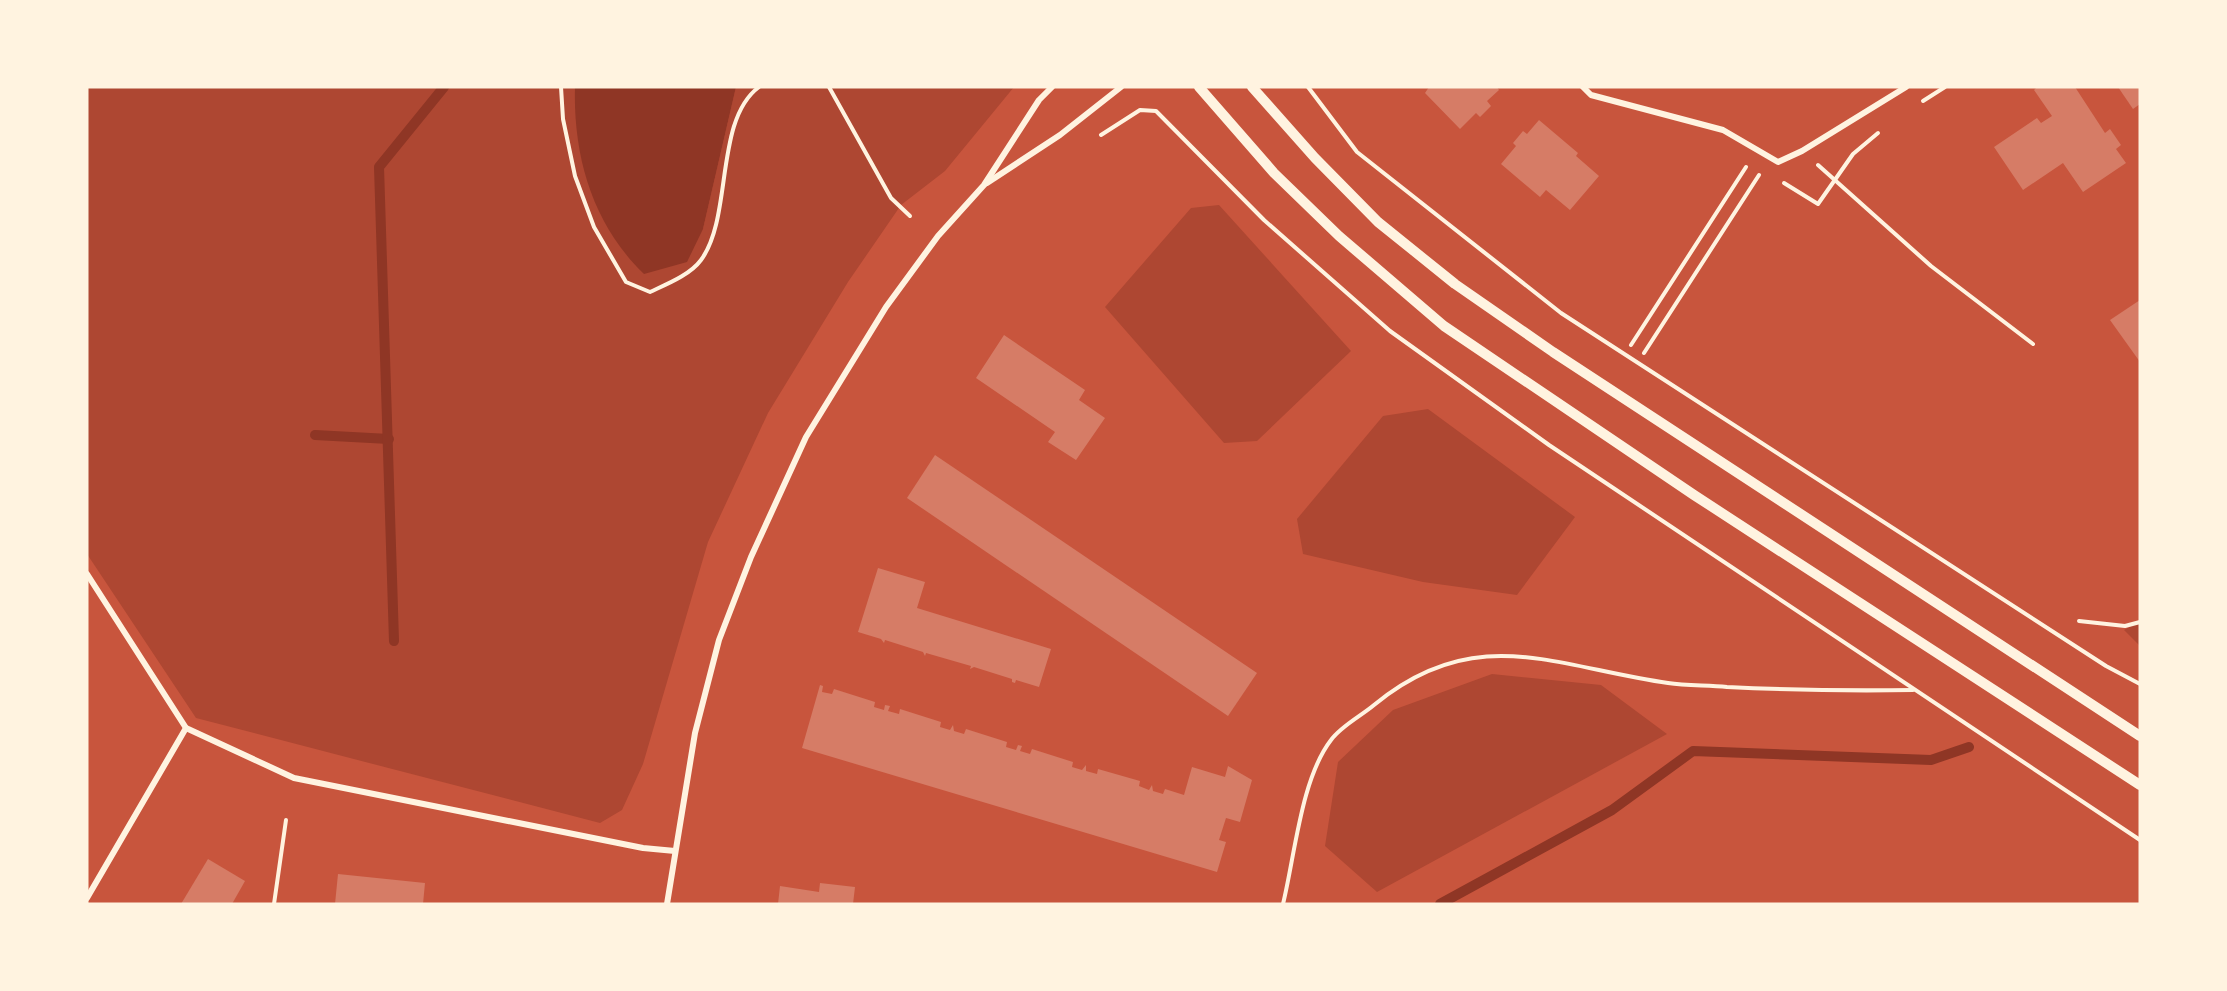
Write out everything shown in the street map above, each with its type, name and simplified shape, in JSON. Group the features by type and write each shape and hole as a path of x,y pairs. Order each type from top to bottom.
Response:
{"street":[{"path":"667,904 695,733 719,640 751,557 806,437 885,307 938,236 984,185 1039,100 1052,87"},
{"path":"984,185 1060,135 1121,87"},
{"path":"1199,87 1274,173 1340,237 1444,326 1694,495 2140,785"},
{"path":"1252,87 1315,158 1378,222 1455,284 1553,352 2140,736"},
{"path":"1583,87 1591,95 1723,129 1778,162 1802,151 1906,87"},
{"path":"87,574 186,728 294,778 643,848 675,851"},
{"path":"87,898 186,728"}],"path":[{"path":"561,87 563,119 575,176 594,227 626,282 650,292 681,276 700,261 715,233 726,158 746,97 759,87"},
{"path":"829,87 891,198 910,216"},
{"path":"1308,87 1357,152 1561,313 2106,666 2140,684"},
{"path":"1916,106 1945,87"},
{"path":"1101,135 1140,110 1156,111 1264,220 1389,331 1549,445 2140,840"},
{"path":"1781,181 1818,204 1853,154 1887,125"},
{"path":"1631,345 1757,149"},
{"path":"1802,151 1931,266 2033,344"},
{"path":"1644,353 1763,170"},
{"path":"2079,621 2125,626 2140,622"},
{"path":"1282,904 1313,773 1332,739 1391,691 1432,669 1488,656 1526,655 1668,683 1810,692 1915,690"},
{"path":"274,904 286,820"}],"shaded area":[{"path":"87,87 575,87 575,93 703,229 736,87 1014,87 945,171 901,205 848,282 768,413 708,542 643,764 622,810 600,823 196,718 87,554"},
{"path":"575,87 736,87 703,229 687,262 644,274 611,234 599,212 583,164 575,113"},
{"path":"1219,205 1351,351 1257,441 1224,443 1105,307 1191,208"},
{"path":"1428,409 1575,517 1517,595 1423,582 1303,554 1297,519 1383,416"},
{"path":"2140,621 2140,646 2124,630"},
{"path":"1492,674 1601,685 1667,734 1377,892 1325,846 1338,762 1393,710"}],"building":[{"path":"1429,87 1497,87 1499,90 1487,101 1491,106 1480,117 1476,113 1460,129 1425,93"},
{"path":"2037,87 2075,87 2105,133 2110,129 2121,145 2116,149 2126,163 2083,192 2063,163 2023,190 1994,147 2037,118 2041,123 2052,116 2034,90"},
{"path":"2118,87 2140,87 2140,104 2133,109"},
{"path":"1539,120 1578,153 1576,156 1599,176 1570,210 1546,190 1540,197 1501,164 1516,146 1513,143 1523,131 1527,134"},
{"path":"2140,300 2140,362 2110,320"},
{"path":"1004,335 1085,390 1079,400 1105,418 1076,460 1048,442 1055,432 976,378"},
{"path":"935,455 1257,673 1228,716 907,498"},
{"path":"878,568 925,582 917,608 1051,649 1039,687 1016,680 1015,683 1012,679 974,667 970,669 971,666 926,653 925,656 923,652 885,640 884,643 881,639 858,632"},
{"path":"820,685 823,686 822,692 832,694 834,689 875,702 874,707 884,710 885,705 890,706 888,711 899,714 900,709 941,722 940,727 950,730 953,725 954,731 964,734 966,729 1007,742 1006,747 1016,750 1018,745 1022,746 1020,751 1030,754 1032,749 1073,762 1072,767 1082,770 1086,765 1086,771 1097,774 1098,769 1140,781 1139,786 1149,790 1152,785 1153,791 1163,794 1165,789 1184,795 1192,767 1225,777 1228,766 1252,780 1240,822 1226,818 1219,840 1226,842 1217,872 802,748"},
{"path":"208,859 245,881 232,904 181,904"},
{"path":"338,874 425,883 423,904 335,904"},
{"path":"820,883 855,887 853,904 778,904 780,886 819,892"}],"waterway":[{"path":"394,641 379,167 444,87"},
{"path":"315,435 389,439"},
{"path":"1440,904 1612,810 1693,751 1931,760 1969,747"}]}
